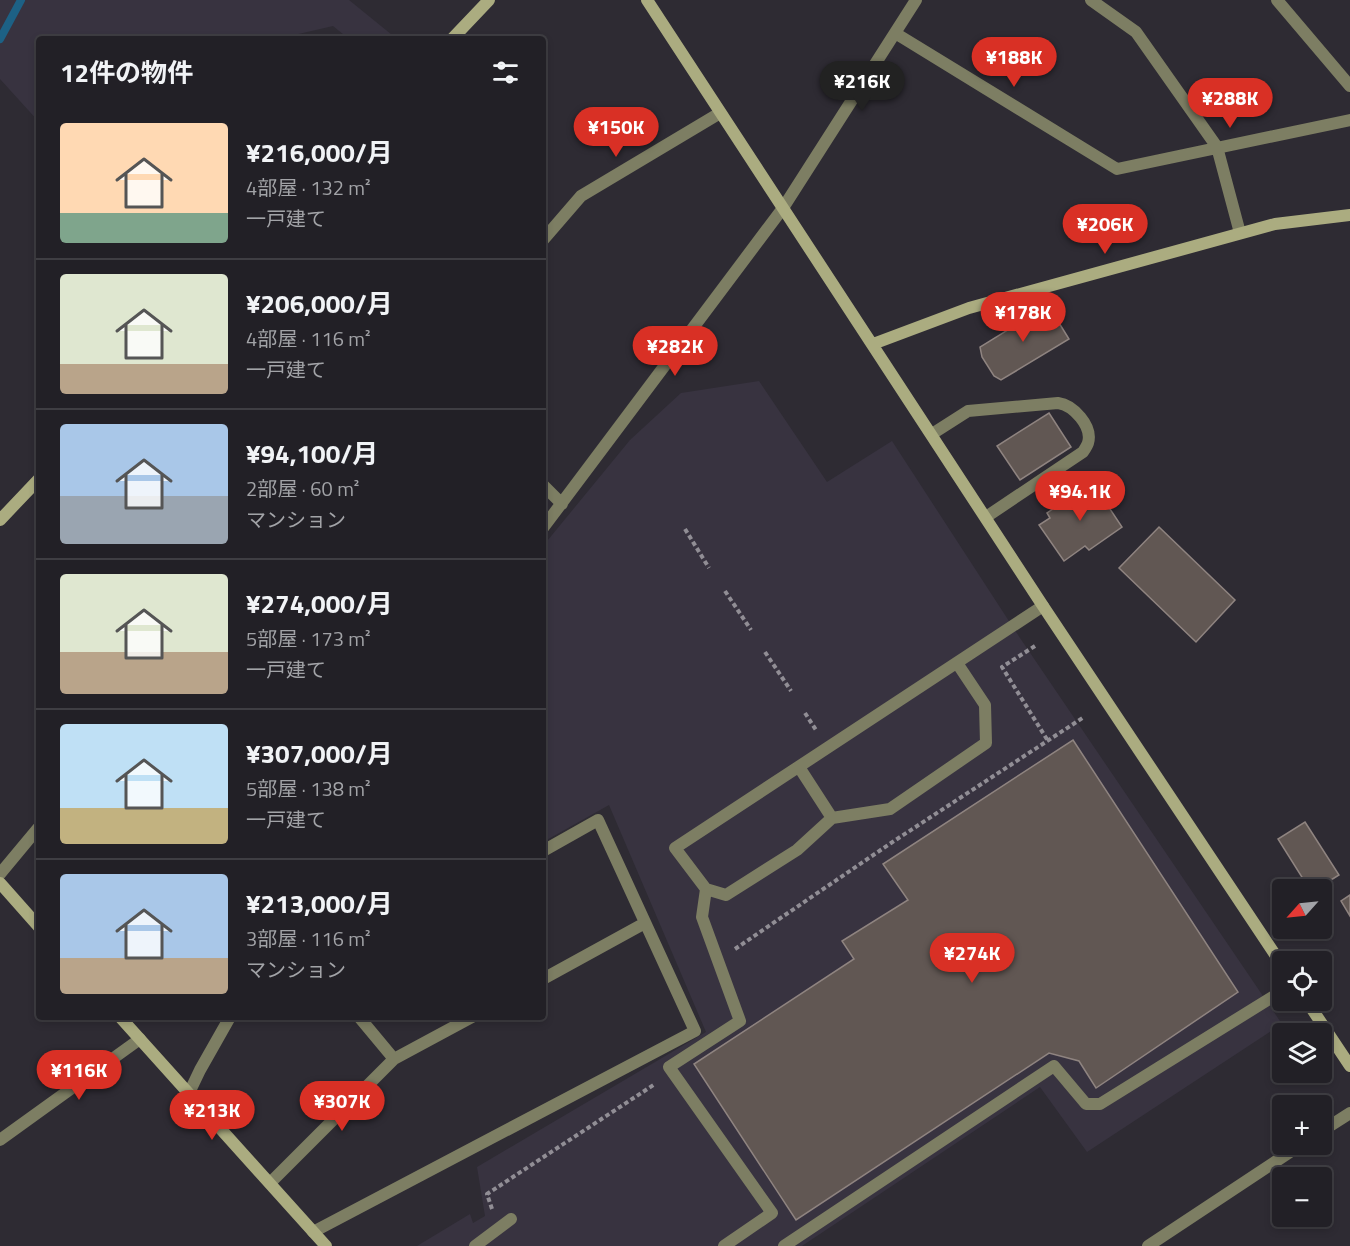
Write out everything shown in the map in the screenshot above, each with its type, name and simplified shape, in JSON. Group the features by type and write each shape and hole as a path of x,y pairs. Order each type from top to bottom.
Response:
{"street":[{"path":"455,36 489,0"},
{"path":"647,0 1043,606 1273,951"},
{"path":"546,524 783,208 916,0"},
{"path":"1091,0 1136,33 1218,147 1240,233"},
{"path":"1277,0 1350,86"},
{"path":"895,33 1117,169 1350,120"},
{"path":"546,237 581,196 720,113"},
{"path":"873,344 969,308 1240,233 1275,224 1350,215"},
{"path":"932,434 968,411 1058,403 1067,404 1083,422 1088,432 1089,442 1083,452 986,517"},
{"path":"0,520 36,482"},
{"path":"546,488 562,504"},
{"path":"957,663 985,705 986,743 890,809 832,818 796,850 726,895 706,890 675,848 1043,606"},
{"path":"799,767 832,818"},
{"path":"313,1232 696,1031 598,820 546,849"},
{"path":"0,874 36,831"},
{"path":"0,884 36,924"},
{"path":"706,890 702,917 740,1021 669,1066 772,1213 724,1246"},
{"path":"546,976 645,923"},
{"path":"784,1246 1054,1066 1086,1104 1100,1104 1272,997"},
{"path":"1313,1011 1350,1066"},
{"path":"123,1020 326,1246"},
{"path":"189,1094 228,1020"},
{"path":"362,1020 394,1059"},
{"path":"270,1183 394,1059 466,1020"},
{"path":"0,1140 140,1039"},
{"path":"1332,1125 1350,1113"},
{"path":"1148,1246 1285,1155"},
{"path":"475,1246 511,1219"}],"path":[{"path":"685,529 709,568"},
{"path":"725,591 752,630"},
{"path":"1035,646 1002,667 1048,741"},
{"path":"765,652 791,691"},
{"path":"805,713 820,736"},
{"path":"732,951 891,843 1084,717"},
{"path":"492,1211 487,1194 663,1079"}],"shaded area":[{"path":"0,0 349,0 393,36 345,36 333,26 290,36 36,36 36,119 0,79"},
{"path":"759,381 827,482 892,441 1020,638 1281,1023 1272,1023 1272,1031 1087,1152 1040,1087 802,1246 417,1246 470,1214 473,1223 485,1216 477,1167 706,1032 609,805 546,840 546,542 630,440 681,393"}],"building":[{"path":"1048,305 1069,339 1001,380 994,376 982,357 980,347"},
{"path":"1049,413 1071,447 1020,480 997,446"},
{"path":"1092,482 1122,527 1089,550 1085,546 1064,561 1039,525 1050,518 1047,513"},
{"path":"1159,527 1235,600 1196,642 1119,568"},
{"path":"1073,740 1238,992 1096,1088 1079,1061 1049,1053 796,1220 694,1064 854,959 842,941 908,900 883,864"},
{"path":"1305,822 1339,875 1332,879 1303,879 1278,839"},
{"path":"1350,895 1350,916 1341,901"}],"waterway":[{"path":"0,39 21,0"}]}
